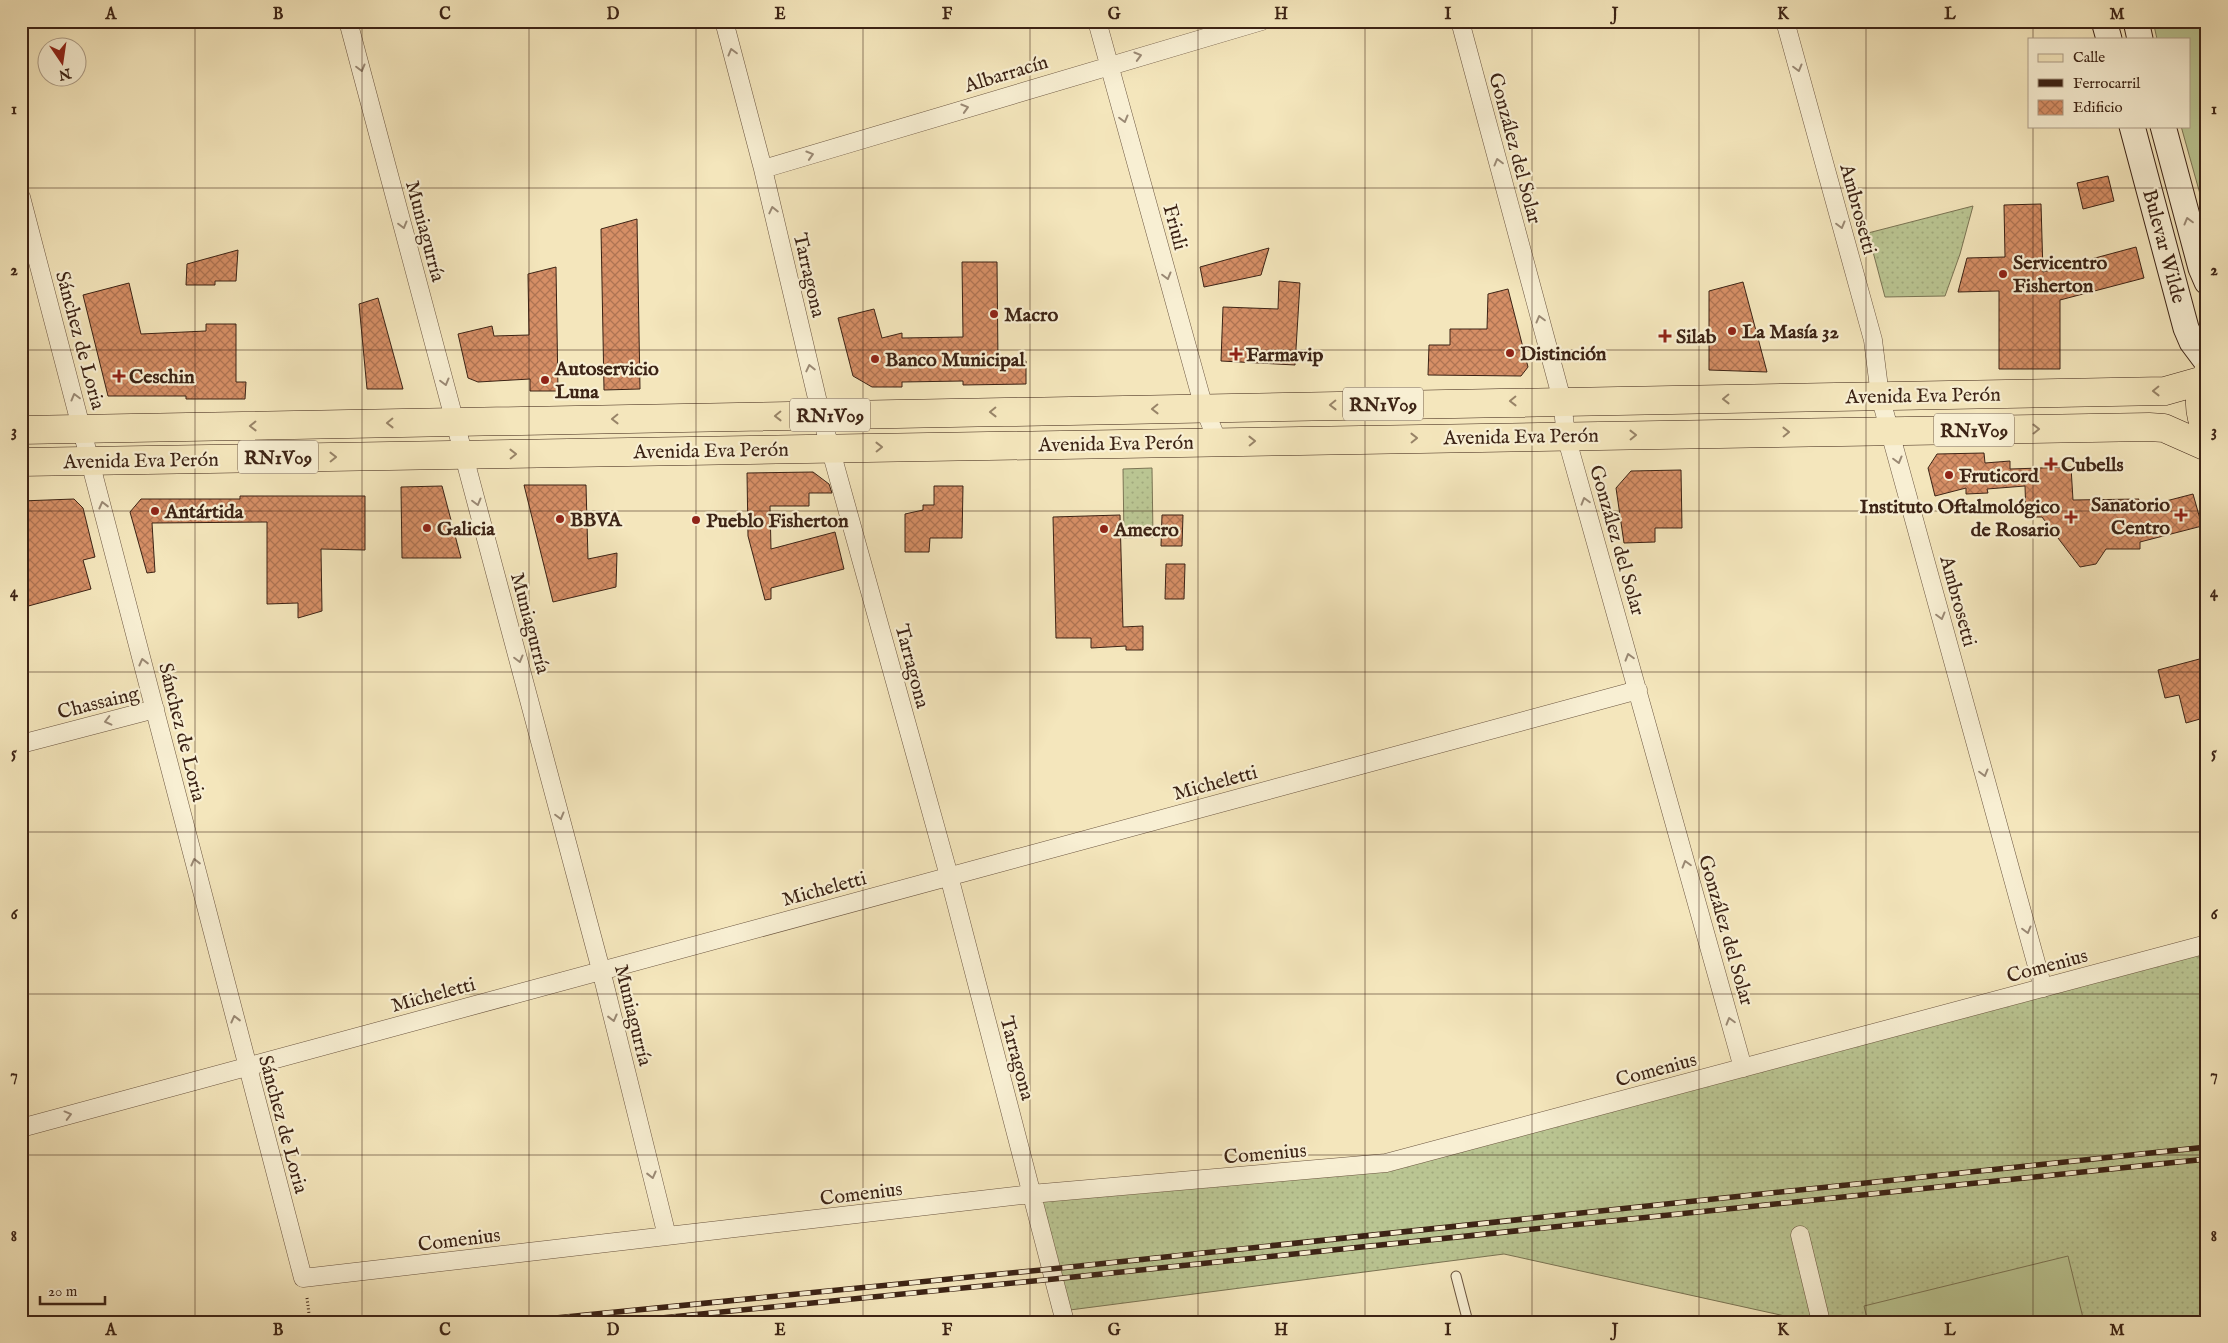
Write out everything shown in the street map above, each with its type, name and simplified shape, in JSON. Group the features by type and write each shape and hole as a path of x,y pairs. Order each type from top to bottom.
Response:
{"main road":[{"path":"2104,21 2109,38"},
{"path":"2136,21 2140,38"},
{"name":"Bulevar Wilde","path":"2133,128 2186,328 2206,372"},
{"name":"Bulevar Wilde","path":"2164,128 2201,268 2207,282"},
{"name":"Avenida Eva Perón","path":"21,430 1562,400 2165,391 2206,372"},
{"path":"2206,372 2199,401 2202,422 2207,431"},
{"name":"Avenida Eva Perón","path":"21,462 2149,427 2164,428 2207,447"}],"street":[{"name":"Muniagurría","path":"348,21 601,970 667,1236"},
{"name":"Tarragona","path":"724,21 763,169 821,415 949,876 1065,1322"},
{"name":"Friuli","path":"1097,21 1204,408 1218,442"},
{"name":"Albarracín","path":"763,169 1109,64 1262,21"},
{"name":"González del Solar","path":"1460,21 1562,400 1566,436 1743,1068"},
{"name":"Ambrosetti","path":"1785,21 1873,340 1880,396 2043,988"},
{"name":"Sánchez de Loria","path":"21,196 92,461 303,1278"},
{"name":"Micheletti","path":"21,1128 1638,690"},
{"name":"Chassaing","path":"21,744 155,709"},
{"name":"Comenius","path":"303,1278 1031,1194 1386,1164 2207,944"},
{"path":"1800,1235 1822,1322"}],"lane":[{"path":"1456,1276 1468,1322"}],"path":[{"path":"303,1278 310,1322"}],"green space":[{"path":"2153,21 2207,21 2207,219 2182,128 2190,128 2190,38 2157,38"},
{"path":"1973,206 1960,254 1945,296 1885,297 1868,233"},
{"path":"1152,468 1153,537 1124,538 1123,469"},
{"path":"2207,944 2207,1322 1812,1322 1504,1254 1062,1311 1031,1194 1386,1163"},
{"path":"2207,952 2207,1038 2199,954"},
{"path":"2068,1256 2084,1322 1868,1322 1864,1306"}],"building":[{"path":"2108,176 2114,201 2083,209 2077,183"},
{"path":"2041,204 2043,272 2136,247 2144,278 2060,300 2060,369 1999,369 1999,291 1958,292 1967,258 2005,257 2004,205"},
{"path":"637,219 640,389 604,390 601,229"},
{"path":"1269,248 1261,275 1204,287 1200,267"},
{"path":"238,250 236,281 215,281 215,285 186,285 187,264"},
{"path":"962,262 997,262 998,362 1026,361 1026,384 963,385 963,381 902,382 902,387 872,387 853,376 838,318 874,309 882,338 902,333 902,338 963,337"},
{"path":"556,267 558,391 530,391 530,379 478,382 468,378 458,334 492,326 494,336 529,335 528,274"},
{"path":"1279,281 1300,283 1295,365 1221,361 1223,307 1278,309"},
{"name":"La Masía 32","path":"1743,282 1767,372 1709,370 1709,291"},
{"path":"129,283 141,334 206,331 206,324 236,324 236,382 246,382 245,399 186,399 186,396 108,396 83,295"},
{"path":"1508,289 1528,367 1521,376 1428,375 1429,345 1450,345 1450,329 1487,329 1488,294"},
{"path":"378,298 403,389 367,389 359,304"},
{"path":"1984,453 1985,463 2010,461 2010,469 2071,467 2073,500 2139,499 2139,508 2193,494 2202,526 2140,542 2140,549 2106,549 2096,564 2080,567 2042,517 2026,517 2025,486 1987,489 1988,493 1966,494 1966,488 1935,496 1928,468 1937,454"},
{"path":"1681,470 1682,528 1655,528 1655,542 1624,543 1616,488 1631,471"},
{"path":"813,472 829,484 832,493 809,493 809,506 770,506 771,549 835,532 844,569 771,588 771,599 765,600 748,536 747,473"},
{"name":"BBVA","path":"524,485 586,485 588,559 617,553 616,587 553,602"},
{"name":"Galicia","path":"442,486 461,558 402,558 401,487"},
{"path":"934,486 963,486 962,538 930,538 929,552 905,552 905,514 923,510 923,505 934,505"},
{"path":"240,496 365,496 365,550 321,549 322,611 298,618 298,603 267,604 267,522 152,523 155,572 147,573 130,512 141,499 240,499"},
{"path":"74,499 83,508 95,557 83,560 91,589 21,608 21,501"},
{"path":"1120,515 1123,627 1143,626 1143,650 1126,650 1126,646 1091,648 1091,638 1056,638 1053,517"},
{"path":"1162,515 1183,515 1182,546 1161,546"},
{"path":"1166,564 1185,564 1184,599 1165,599"},
{"path":"2207,657 2207,717 2186,723 2179,695 2165,698 2158,670"}],"railway":[{"path":"515,1322 1051,1269 2207,1147"},
{"path":"621,1322 2207,1159"}],"place":[{"name":"Servicentro Fisherton","path":"2003,274"},
{"name":"Macro","path":"994,314"},
{"name":"La Masía 32","path":"1732,331"},
{"name":"Silab","path":"1665,336"},
{"name":"Distinción","path":"1510,353"},
{"name":"Farmavip","path":"1236,354"},
{"name":"Banco Municipal","path":"875,359"},
{"name":"Ceschin","path":"119,376"},
{"name":"Autoservicio Luna","path":"545,380"},
{"name":"Cubells","path":"2051,464"},
{"name":"Fruticord","path":"1949,475"},
{"name":"Antártida","path":"155,511"},
{"name":"Sanatorio Centro","path":"2181,515"},
{"name":"Instituto Oftalmológico de Rosario","path":"2071,517"},
{"name":"BBVA","path":"560,519"},
{"name":"Pueblo Fisherton","path":"696,520"},
{"name":"Galicia","path":"427,528"},
{"name":"Amecro","path":"1104,529"}]}
